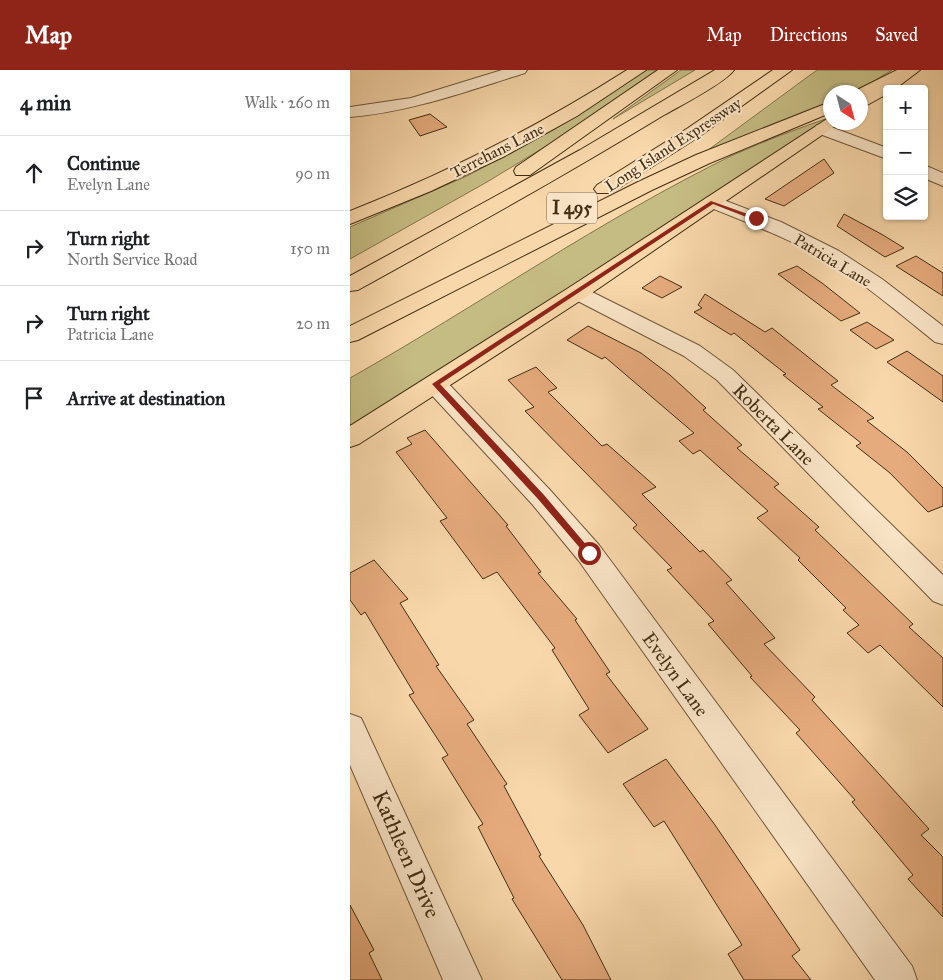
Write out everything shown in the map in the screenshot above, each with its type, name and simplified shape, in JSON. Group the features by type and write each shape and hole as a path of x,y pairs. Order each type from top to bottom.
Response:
{"main road":[{"name":"Terrehans Lane","path":"350,218 434,182 530,134 608,90 638,70"},
{"path":"350,278 502,185 566,143 669,70"},
{"name":"Long Island Expressway","path":"350,285 550,176 726,70"},
{"name":"Long Island Expressway","path":"350,331 585,201 694,132 784,70"},
{"path":"868,90 911,70"},
{"path":"868,99 911,70"},
{"path":"350,335 654,182 704,159 823,110"},
{"path":"350,438 578,292 823,129"}],"street":[{"path":"350,112 368,111 408,103 518,70"},
{"path":"836,130 883,152"},
{"path":"928,173 943,180"},
{"name":"Patricia Lane","path":"713,202 791,234 833,256 870,281 943,337"},
{"name":"Roberta Lane","path":"578,292 692,351 725,376 943,593"},
{"name":"Evelyn Lane","path":"435,384 541,497 589,553 898,980"},
{"name":"Kathleen Drive","path":"350,728 463,980"}],"shaded area":[{"path":"646,70 657,70 566,134 487,182 350,259 350,227 469,175 555,129"},
{"path":"681,70 695,70 613,119"},
{"path":"817,70 892,70 867,85 823,85 823,107 704,153"},
{"path":"823,120 460,361 350,430 350,378 635,207 733,155"}],"building":[{"path":"430,114 447,127 420,136 409,120"},
{"path":"824,159 834,173 784,206 765,199"},
{"path":"844,214 904,248 885,257 837,226"},
{"path":"916,256 943,273 943,296 896,266"},
{"path":"797,266 860,313 841,321 778,274"},
{"path":"660,276 682,287 662,298 642,288"},
{"path":"705,294 765,332 772,328 838,381 831,385 874,418 867,421 907,452 943,488 943,506 928,512 890,473 856,446 861,443 818,409 823,407 783,375 786,374 734,333 731,335 694,312 702,308 698,305"},
{"path":"867,322 894,340 876,349 850,330"},
{"path":"588,326 641,353 670,375 706,408 703,410 742,445 737,448 779,484 774,487 819,527 815,530 913,624 909,627 943,658 943,707 880,645 868,653 847,633 859,625 843,610 846,608 798,560 800,558 757,518 768,511 700,450 693,454 679,441 694,433 605,357 602,359 567,340"},
{"path":"907,351 943,376 943,402 887,362"},
{"path":"536,367 557,388 548,392 602,446 607,444 656,487 642,494 700,552 703,550 732,580 726,583 775,638 764,644 815,697 812,700 929,829 921,835 943,857 943,917 908,879 913,875 852,802 855,800 796,733 800,730 750,677 752,676 708,624 714,621 667,570 672,568 633,528 637,525 525,411 534,407 508,380"},
{"path":"425,430 508,525 506,526 541,572 538,573 577,619 575,620 610,672 606,674 648,729 608,753 579,715 589,709 552,650 555,648 497,572 483,579 440,521 447,518 396,452 412,444 407,438"},
{"path":"374,560 408,599 400,603 439,665 436,666 474,720 467,724 507,784 504,786 541,855 539,856 583,925 611,980 562,980 512,899 514,898 478,827 483,824 442,758 448,755 409,695 414,693 365,612 361,615 350,600 350,573"},
{"path":"666,759 715,825 800,950 792,956 811,980 744,980 728,954 742,945 664,821 654,827 623,784"},
{"path":"350,905 374,950 369,953 382,980 350,980"}],"route":[{"path":"589,553 541,497 435,384 713,202 756,218"}]}
